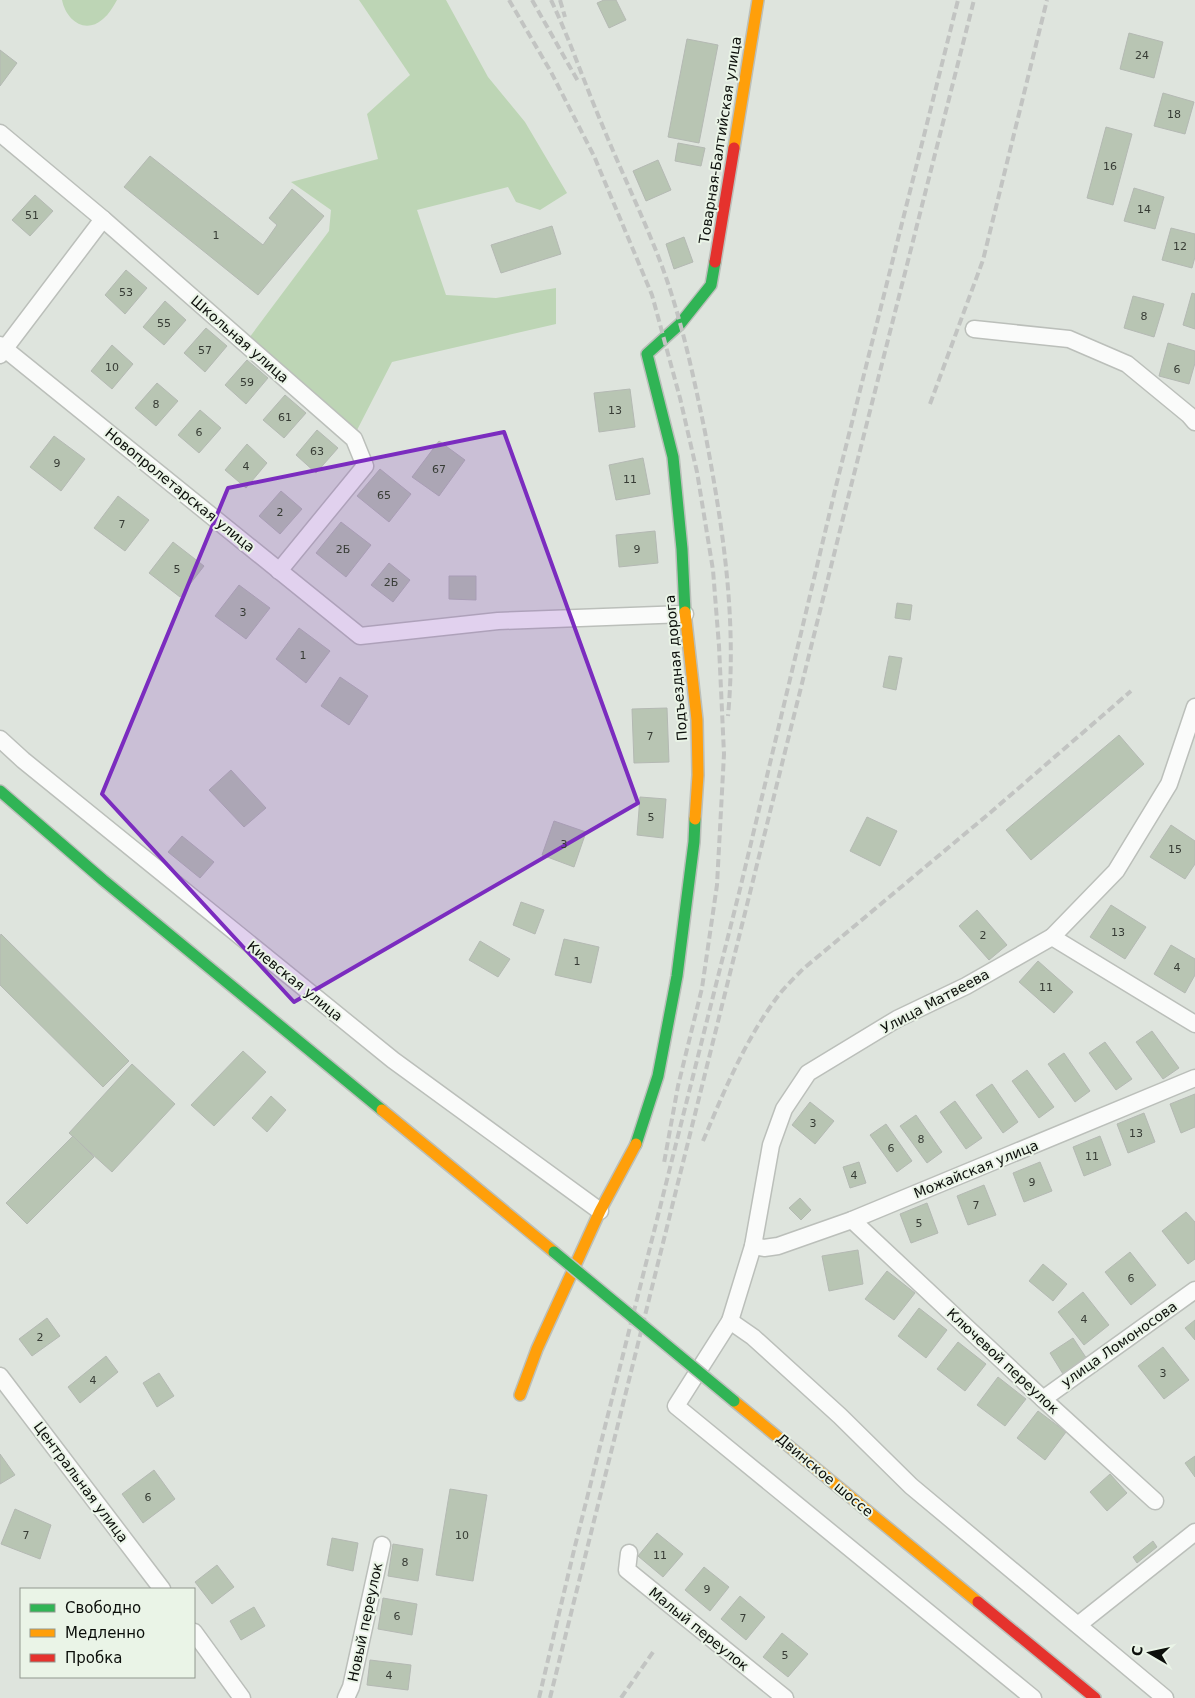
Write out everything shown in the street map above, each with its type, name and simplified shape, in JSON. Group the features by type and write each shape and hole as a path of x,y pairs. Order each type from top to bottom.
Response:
{"street":[{"name":"Товарная-Балтийская улица","path":"711,285 758,0"},
{"name":"Школьная улица","path":"0,133 103,219 354,439 365,466 280,571"},
{"path":"2,350 103,219"},
{"name":"Подъездная дорога","path":"520,1395 537,1349 600,1211 634,1149 658,1076 677,976 694,842 698,775 697,720 685,614 682,549 673,457 646,354 680,324 711,285"},
{"path":"974,329 1069,339 1128,364 1195,422"},
{"name":"Новопролетарская улица","path":"2,350 360,636 498,621 685,614"},
{"name":"Улица Матвеева","path":"730,1321 753,1246 771,1145 784,1109 808,1073 897,1019 966,986 1052,937 1116,871 1169,784 1194,712"},
{"name":"Киевская улица","path":"0,739 23,760 393,1060 600,1211"},
{"name":"Двинское шоссе","path":"0,790 111,886 1095,1698"},
{"path":"1052,937 1195,1024"},
{"name":"Можайская улица","path":"753,1246 764,1248 778,1246 852,1220 1195,1078"},
{"name":"Ключевой переулок","path":"852,1220 1154,1501"},
{"name":"улица Ломоносова","path":"1042,1398 1195,1290"},
{"path":"1033,1698 676,1406 730,1321 753,1337 782,1363 840,1416 911,1486 1165,1698"},
{"name":"Центральная улица","path":"0,1376 161,1588"},
{"path":"1078,1625 1195,1532"},
{"name":"Новый переулок","path":"346,1698 351,1687 382,1545"},
{"name":"Малый переулок","path":"629,1553 628,1570 785,1698"},
{"path":"195,1633 242,1698"}],"highlighted area":[{"path":"504,432 638,803 294,1002 102,794 228,488"}],"green space":[{"path":"62,0 117,0 105,17 90,26 77,23 72,19"},
{"path":"359,0 446,0 488,77 525,122 567,193 540,210 516,202 508,187 417,210 446,295 496,298 556,288 556,324 392,362 356,432 249,338 329,231 331,210 291,182 378,159 367,114 410,75"}],"building":[{"path":"604,0 616,0 626,20 609,28 597,3"},
{"path":"1129,33 1163,42 1154,78 1120,69"},
{"path":"687,39 718,45 699,143 668,137"},
{"path":"0,50 17,63 0,86"},
{"path":"1163,93 1194,102 1185,134 1154,126"},
{"path":"1106,127 1132,134 1113,205 1087,198"},
{"path":"678,143 705,148 701,166 675,161"},
{"path":"150,156 263,245 277,225 269,218 292,189 324,216 258,295 124,187"},
{"path":"658,160 671,190 646,201 633,171"},
{"path":"1134,188 1164,197 1155,229 1124,221"},
{"path":"35,195 53,211 30,236 12,220"},
{"path":"552,226 561,254 501,273 491,245"},
{"path":"1171,228 1195,234 1195,257 1192,268 1162,260"},
{"path":"684,237 693,262 674,269 666,244"},
{"path":"126,270 147,288 125,314 105,295"},
{"path":"1192,293 1195,294 1195,329 1183,325"},
{"path":"1133,296 1164,304 1154,337 1124,328"},
{"path":"165,301 186,320 164,345 143,327"},
{"path":"206,328 227,346 205,372 184,353"},
{"path":"1168,343 1195,351 1195,363 1189,384 1159,376"},
{"path":"112,345 133,364 112,389 91,371"},
{"path":"247,360 268,378 246,404 225,385"},
{"path":"157,383 178,401 156,426 135,408"},
{"path":"630,389 635,427 599,432 594,393"},
{"path":"285,395 306,413 284,438 263,420"},
{"path":"200,410 221,428 199,453 178,435"},
{"path":"317,430 338,448 316,473 296,455"},
{"path":"54,436 85,459 61,491 30,467"},
{"path":"439,441 465,460 439,496 412,477"},
{"path":"247,444 267,463 246,488 225,470"},
{"path":"643,458 650,494 616,500 609,465"},
{"path":"380,469 411,494 389,522 357,496"},
{"path":"281,491 302,509 280,534 259,516"},
{"path":"118,496 149,520 125,551 94,528"},
{"path":"341,522 371,545 346,577 316,553"},
{"path":"655,531 658,563 619,567 616,535"},
{"path":"173,542 204,566 180,597 149,573"},
{"path":"389,563 410,580 393,602 371,585"},
{"path":"449,576 476,576 476,600 449,599"},
{"path":"239,585 270,608 246,639 215,616"},
{"path":"897,603 912,605 910,620 895,618"},
{"path":"299,628 330,651 306,683 276,659"},
{"path":"889,656 902,658 896,690 883,687"},
{"path":"340,677 368,696 349,725 321,706"},
{"path":"667,708 669,762 634,763 632,709"},
{"path":"1119,735 1144,764 1031,860 1006,830"},
{"path":"231,770 266,808 244,827 209,790"},
{"path":"640,797 666,799 663,838 637,835"},
{"path":"867,817 897,831 880,866 850,851"},
{"path":"554,821 586,832 574,867 542,855"},
{"path":"1171,825 1195,841 1195,864 1185,879 1150,857"},
{"path":"182,836 214,862 200,878 168,852"},
{"path":"521,902 544,910 535,934 513,925"},
{"path":"1111,905 1146,927 1125,959 1090,937"},
{"path":"977,910 1007,945 989,960 959,926"},
{"path":"1,934 129,1061 103,1087 0,985"},
{"path":"564,939 599,947 591,983 555,975"},
{"path":"480,941 510,959 498,977 469,960"},
{"path":"1171,945 1195,959 1195,975 1185,993 1154,974"},
{"path":"1038,961 1073,992 1054,1013 1019,982"},
{"path":"1152,1031 1179,1068 1163,1079 1136,1042"},
{"path":"1105,1042 1132,1079 1116,1090 1089,1053"},
{"path":"243,1051 266,1072 214,1126 191,1105"},
{"path":"1064,1053 1090,1091 1075,1102 1048,1064"},
{"path":"132,1064 175,1104 112,1172 69,1133"},
{"path":"1027,1070 1054,1107 1039,1118 1012,1081"},
{"path":"992,1084 1018,1122 1003,1133 976,1095"},
{"path":"1195,1094 1195,1127 1181,1133 1170,1104"},
{"path":"271,1096 286,1110 267,1132 252,1118"},
{"path":"955,1101 982,1138 966,1149 940,1112"},
{"path":"810,1102 834,1121 815,1144 792,1125"},
{"path":"1144,1113 1155,1142 1128,1153 1117,1124"},
{"path":"916,1115 942,1152 927,1163 900,1126"},
{"path":"886,1124 912,1161 897,1172 870,1135"},
{"path":"73,1136 94,1157 27,1224 6,1203"},
{"path":"1100,1136 1111,1165 1084,1176 1073,1147"},
{"path":"859,1162 866,1183 850,1188 843,1167"},
{"path":"1040,1162 1052,1191 1024,1202 1013,1173"},
{"path":"984,1185 996,1215 968,1225 957,1196"},
{"path":"800,1198 811,1210 801,1220 789,1208"},
{"path":"927,1203 938,1233 911,1243 900,1214"},
{"path":"1186,1212 1195,1222 1195,1259 1188,1264 1162,1231"},
{"path":"858,1250 863,1284 829,1291 822,1256"},
{"path":"1130,1252 1156,1285 1131,1305 1105,1272"},
{"path":"1043,1264 1067,1284 1053,1301 1029,1281"},
{"path":"887,1271 915,1293 894,1320 865,1299"},
{"path":"1083,1292 1109,1325 1084,1345 1058,1312"},
{"path":"919,1308 947,1330 926,1358 898,1336"},
{"path":"47,1318 60,1336 32,1356 19,1339"},
{"path":"1195,1320 1195,1340 1185,1328"},
{"path":"1073,1338 1087,1359 1063,1374 1050,1353"},
{"path":"958,1342 986,1364 965,1391 937,1369"},
{"path":"1163,1347 1189,1380 1164,1399 1138,1366"},
{"path":"106,1356 118,1372 80,1403 68,1387"},
{"path":"159,1373 174,1396 157,1407 143,1383"},
{"path":"998,1377 1026,1399 1005,1426 977,1405"},
{"path":"1038,1411 1066,1432 1045,1460 1017,1438"},
{"path":"0,1454 15,1475 0,1484"},
{"path":"1195,1456 1195,1477 1185,1463"},
{"path":"154,1470 175,1499 143,1523 122,1494"},
{"path":"1110,1474 1127,1493 1107,1511 1090,1492"},
{"path":"450,1489 487,1495 473,1581 436,1575"},
{"path":"15,1509 51,1525 40,1559 1,1544"},
{"path":"657,1533 683,1554 663,1577 638,1556"},
{"path":"332,1538 358,1543 353,1571 327,1565"},
{"path":"1153,1541 1157,1547 1137,1563 1133,1557"},
{"path":"393,1544 423,1549 418,1581 388,1576"},
{"path":"217,1565 234,1587 212,1604 195,1582"},
{"path":"704,1567 729,1587 710,1611 685,1590"},
{"path":"740,1596 765,1617 746,1640 721,1619"},
{"path":"383,1598 417,1604 412,1635 378,1629"},
{"path":"254,1607 265,1626 241,1640 230,1621"},
{"path":"782,1633 808,1654 788,1677 763,1657"},
{"path":"370,1660 411,1665 408,1690 367,1685"}],"railway":[{"path":"509,0 551,72 594,156 652,295 680,398 697,472 713,570 724,754 717,885 702,988 678,1086 664,1163"},
{"path":"532,0 579,83"},
{"path":"551,0 660,261 686,345 712,468 727,573 731,644 728,716"},
{"path":"560,0 565,17"},
{"path":"539,1698 575,1546 741,885 837,482 958,0"},
{"path":"550,1698 851,486 974,0"},
{"path":"930,404 983,260 1047,0"},
{"path":"703,1141 728,1082 747,1044 769,1008 790,982 1131,691"},
{"path":"621,1698 653,1652"}],"traffic: fast":[{"path":"685,612 682,549 673,457 647,354 680,324 711,285 715,262"},
{"path":"0,791 103,880 382,1110"},
{"path":"636,1144 658,1076 677,976 694,842 695,819"},
{"path":"554,1252 734,1401"}],"traffic: slow":[{"path":"734,148 758,0"},
{"path":"685,612 697,720 698,775 695,819"},
{"path":"382,1110 554,1252"},
{"path":"520,1395 537,1349 600,1211 636,1144"},
{"path":"734,1401 978,1602"}],"traffic: jam":[{"path":"715,262 734,148"},
{"path":"978,1602 1095,1698"}]}
